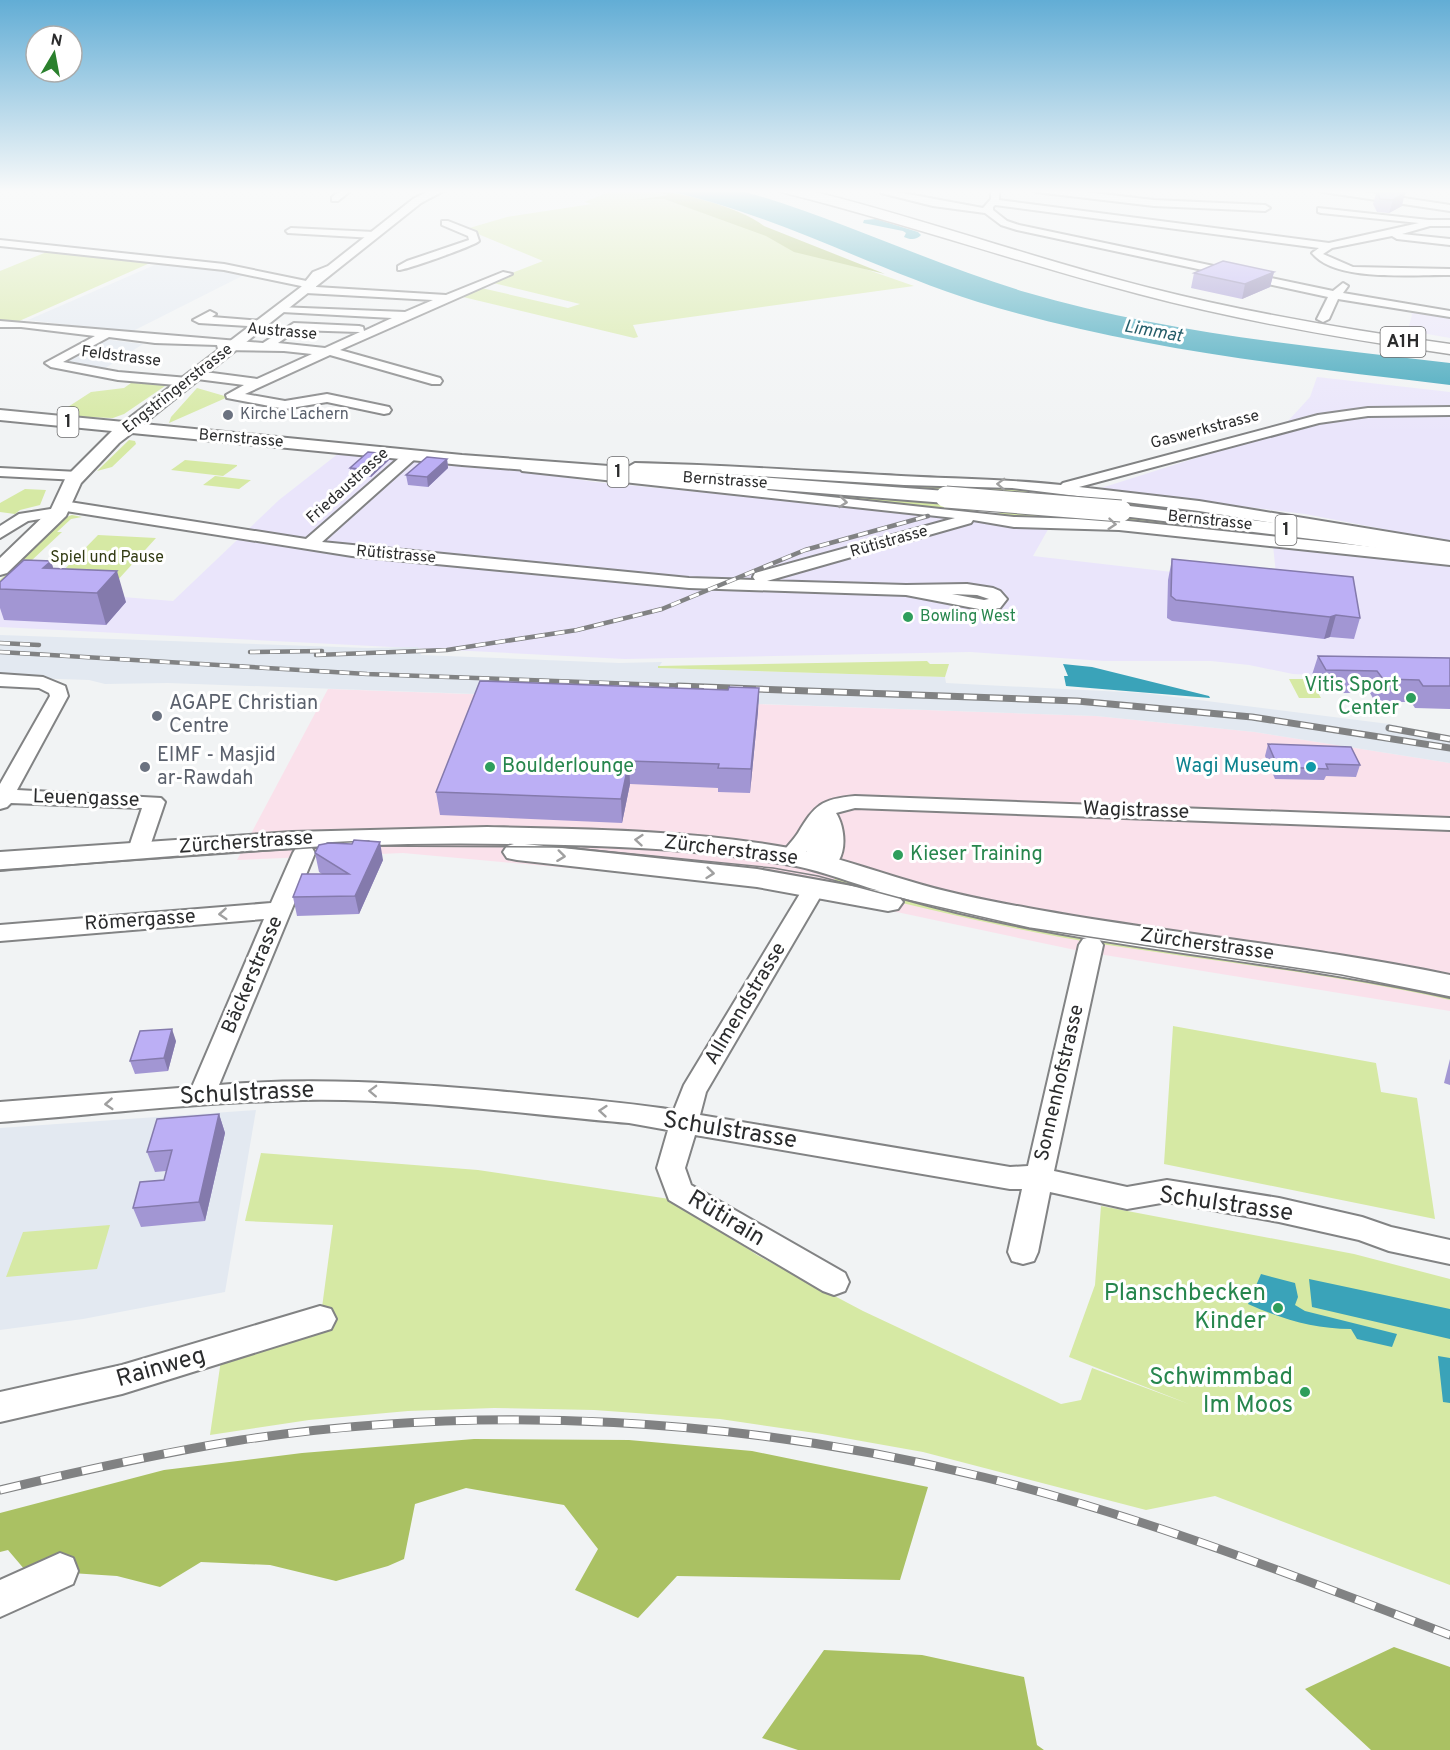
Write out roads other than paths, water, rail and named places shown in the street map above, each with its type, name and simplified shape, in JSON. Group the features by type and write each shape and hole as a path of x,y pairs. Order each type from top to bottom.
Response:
{"highway":[{"name":"A1H","path":"1071,271 1183,301 1317,328 1450,351"},
{"name":"A1H","path":"1092,271 1184,295 1317,323 1450,344"},
{"path":"1259,324 1450,351"}],"main road":[{"name":"Engstringerstrasse","path":"0,569 61,509 78,476 127,428 311,285 327,276 331,271"},
{"name":"Bernstrasse","path":"0,415 522,465 1121,512 1336,536 1450,553"},
{"name":"Zürcherstrasse","path":"0,861 330,837 563,835 618,838 791,856 819,876 860,895 978,925 1091,945 1316,977 1450,1004"},
{"name":"Zürcherstrasse","path":"0,878 304,853 392,850 511,851 749,877 819,876 913,892 1019,916 1110,932 1314,960 1450,986"}],"street":[{"path":"242,271 311,285 445,298"},
{"path":"1219,271 1334,295 1450,314"},
{"path":"1323,319 1334,295 1350,279 1351,271"},
{"path":"1384,271 1450,272"},
{"path":"384,410 327,398 285,405 232,395 445,298 507,274"},
{"path":"282,309 407,315"},
{"path":"210,314 199,320 262,324"},
{"name":"Austrasse","path":"0,324 21,324 139,340 220,346 267,346 328,352 377,363 436,381"},
{"path":"267,346 294,326 359,329"},
{"name":"Feldstrasse","path":"107,334 51,363 118,376 258,383"},
{"name":"Gaswerkstrasse","path":"976,516 988,509 1089,480 1318,419 1377,412 1450,411"},
{"name":"Friedaustrasse","path":"309,545 411,455"},
{"path":"472,460 601,478 976,516 1014,522 1119,525 1450,560"},
{"path":"522,465 544,462 708,469 893,481 1012,484 1303,521 1450,546"},
{"path":"0,472 78,476"},
{"path":"1089,480 1091,490 1103,495"},
{"path":"0,534 24,517 61,509"},
{"name":"Rütistrasse","path":"61,509 309,545 659,581 906,590"},
{"name":"Rütistrasse","path":"731,585 976,516"},
{"path":"0,680 49,685 58,690 59,696 2,799"},
{"name":"Leuengasse","path":"2,799 154,802 140,850"},
{"name":"Wagistrasse","path":"821,813 843,803 877,801 1450,824"},
{"path":"791,856 806,838 821,813 832,824 832,848 830,859 819,876"},
{"name":"Bäckerstrasse","path":"201,1096 304,853"},
{"name":"Allmendstrasse","path":"672,1122 693,1092 819,876"},
{"name":"Römergasse","path":"9,932 281,910"},
{"name":"Sonnenhofstrasse","path":"1023,1252 1037,1186 1032,1177 1039,1173 1043,1165 1091,945"},
{"name":"Schulstrasse","path":"0,1112 304,1090 389,1092 629,1113 1010,1178 1032,1177 1127,1198 1167,1191 1279,1210 1450,1252"},
{"name":"Rütirain","path":"672,1122 671,1168 680,1192 834,1282"},
{"name":"Rainweg","path":"0,1407 45,1400 162,1370 320,1319"},
{"path":"0,1599 60,1571"}],"water":[{"name":"Limmat","path":"892,271 962,271 1025,292 1130,318 1236,336 1450,363 1450,385 1271,363 1153,344 1094,332 978,302"},
{"path":"1063,664 1092,667 1210,698 1066,686 1064,676 1068,676"},
{"name":"Planschbecken Kinder","path":"1261,1274 1295,1283 1298,1297 1295,1305 1305,1311 1397,1334 1392,1347 1357,1339 1351,1329 1337,1329 1298,1322 1248,1304"},
{"path":"1309,1279 1450,1309 1450,1339 1312,1307"},
{"path":"1438,1356 1450,1358 1450,1403 1443,1402"}],"tram line":[{"path":"327,843 369,841"},
{"path":"0,870 335,846"},
{"path":"365,846 563,847 773,868 818,876 907,900 1029,928 1341,975 1450,997"}],"railway":[{"path":"316,655 447,650 577,630 662,609 805,550 928,516"},
{"path":"0,643 39,645"},
{"path":"250,652 322,651"},
{"path":"0,652 367,674 717,687"},
{"path":"678,686 1077,701 1252,717 1450,748"},
{"path":"1389,728 1450,739"},
{"path":"0,1490 180,1451 241,1440 334,1429 427,1422 521,1420 614,1422 707,1430 800,1441 892,1457 1043,1493 1219,1549 1450,1635"}],"place":[{"name":"Kirche Lachern","path":"228,415"},
{"name":"Bowling West","path":"908,617"},
{"name":"Vitis Sport Center","path":"1411,698"},
{"name":"AGAPE Christian Centre","path":"157,716"},
{"name":"EIMF - Masjid ar-Rawdah","path":"145,767"},
{"name":"Boulderlounge","path":"490,767"},
{"name":"Wagi Museum","path":"1311,767"},
{"name":"Kieser Training","path":"898,855"},
{"name":"Planschbecken Kinder","path":"1278,1308"},
{"name":"Schwimmbad Im Moos","path":"1305,1392"}],"park label":[{"name":"Spiel und Pause","path":"107,558"}]}
